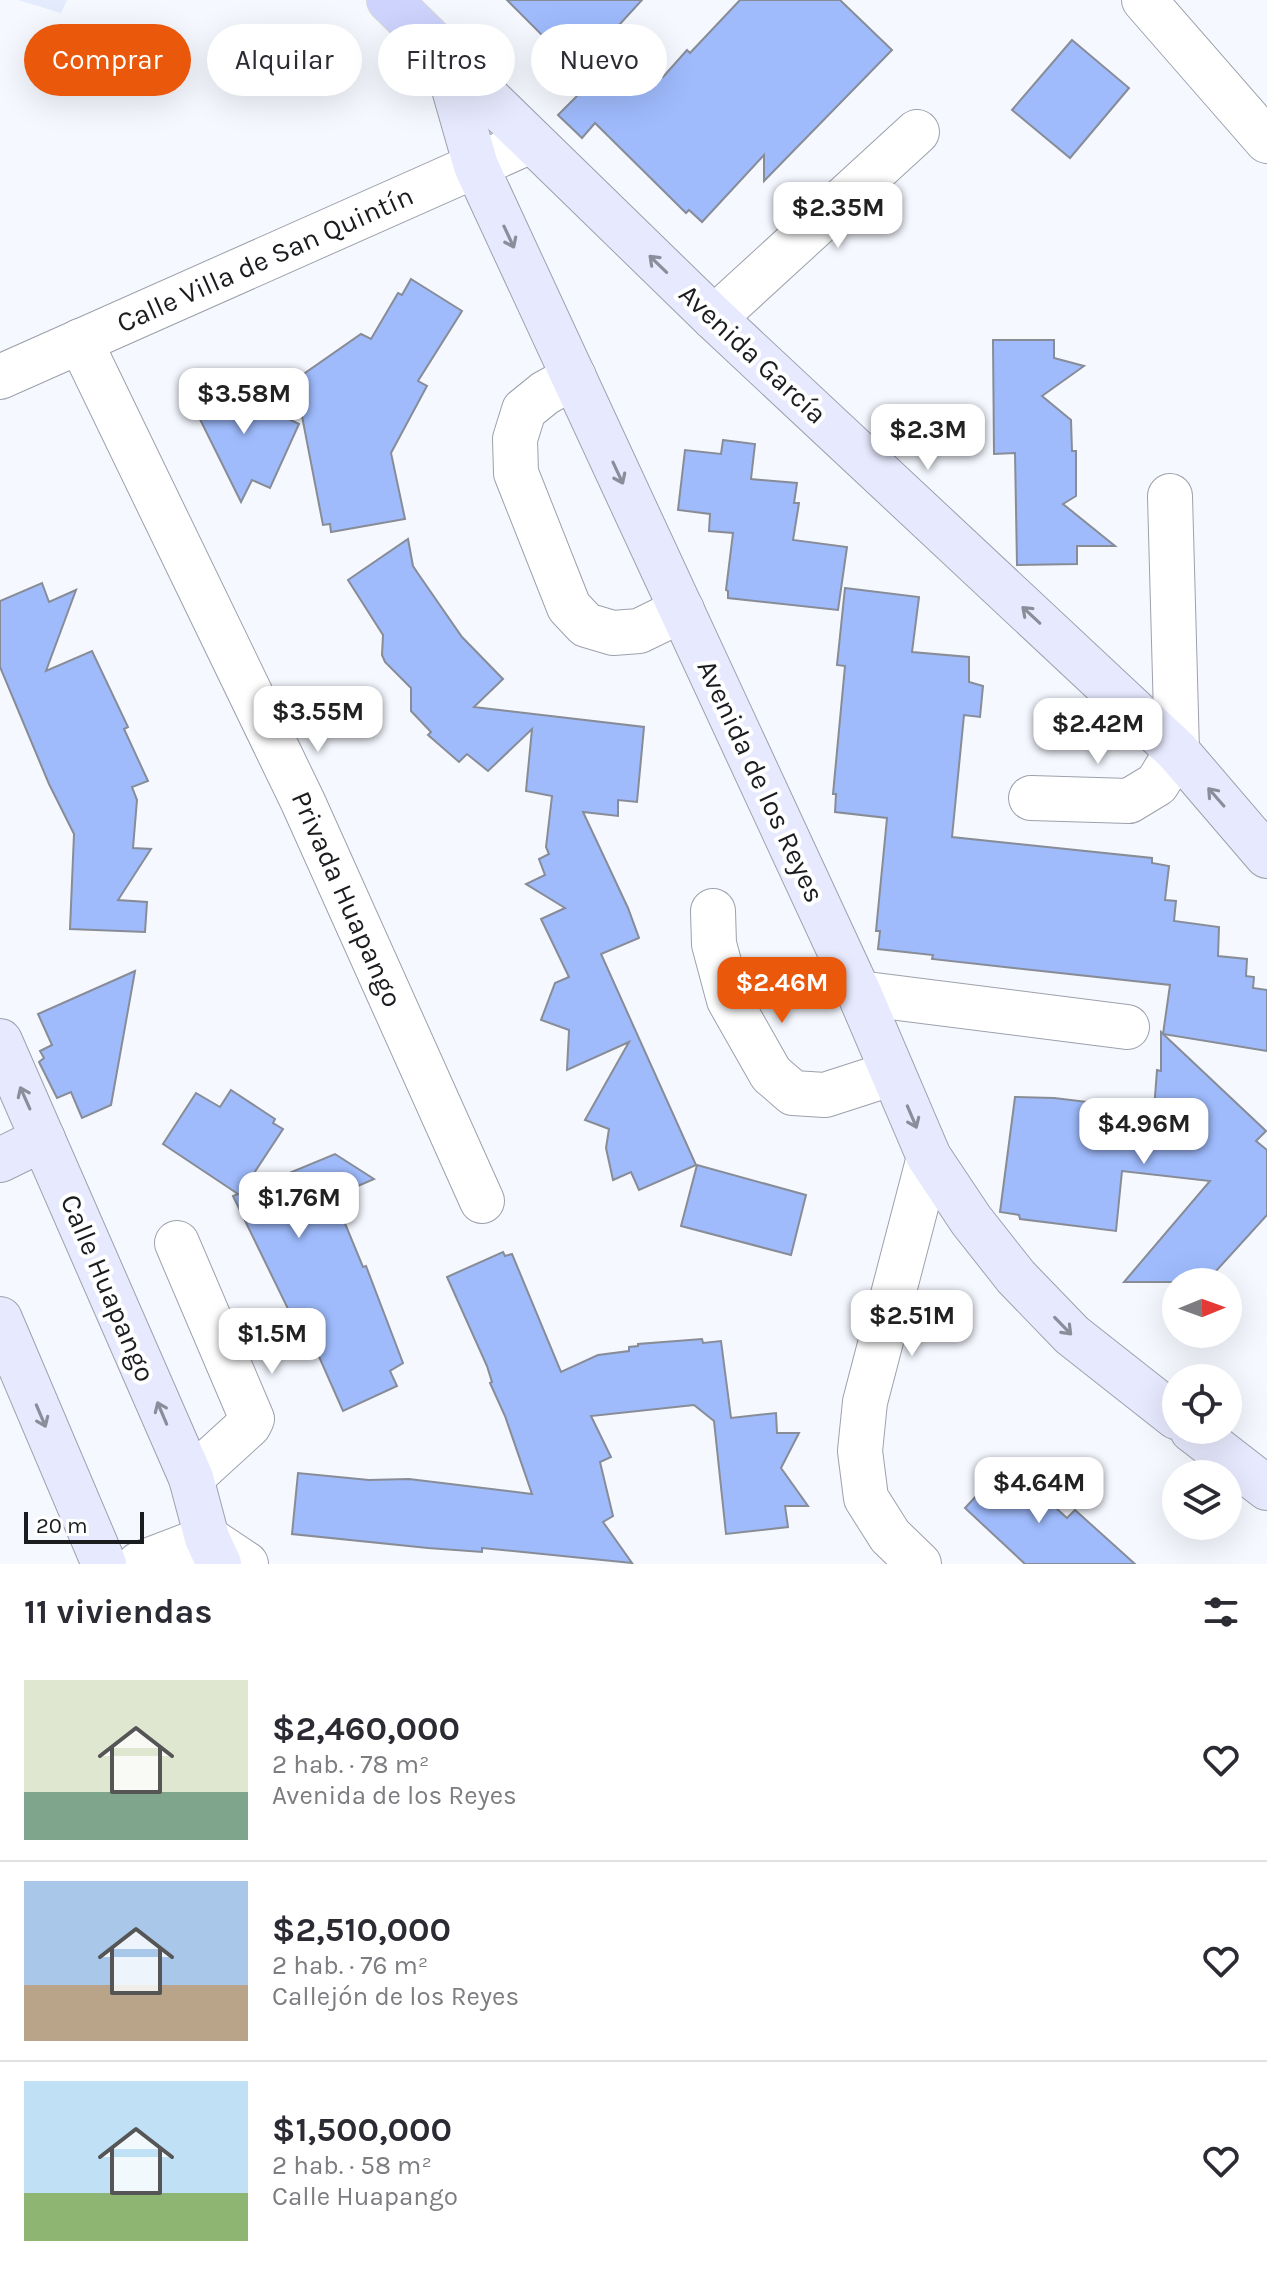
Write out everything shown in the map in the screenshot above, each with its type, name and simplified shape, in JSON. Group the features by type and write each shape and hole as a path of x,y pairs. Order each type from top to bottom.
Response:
{"main road":[{"name":"Avenida García","path":"389,0 413,24"},
{"name":"Avenida García","path":"456,96 476,166"},
{"name":"Avenida García","path":"486,96 714,318 1177,751 1267,856"},
{"name":"Avenida de los Reyes","path":"476,166 859,993 929,1157 971,1220 1016,1277 1072,1335 1162,1406"},
{"name":"Calle Huapango","path":"0,1041 191,1478 213,1551"},
{"path":"0,1160 43,1139"},
{"path":"5,1347 104,1564"},
{"path":"1210,1444 1267,1488"}],"street":[{"path":"1144,0 1267,141"},
{"path":"714,318 917,132"},
{"name":"Calle Villa de San Quintín","path":"0,377 531,141"},
{"name":"Privada Huapango","path":"80,341 303,802 482,1201"},
{"path":"574,377 545,393 524,410 515,439 516,473 569,607 586,625 613,633 639,631 682,610"},
{"path":"1031,798 1129,801 1157,784 1177,751 1170,496"},
{"path":"713,911 714,944 729,1000 771,1074 793,1093 825,1095 893,1073"},
{"path":"859,993 1127,1027"},
{"path":"919,1564 890,1536 866,1498 860,1451 865,1402 929,1157"},
{"path":"177,1243 252,1419 191,1478"},
{"path":"139,1564 213,1551 246,1564"}],"shaded area":[{"path":"18,0 67,0 61,13"}],"building":[{"path":"507,0 642,0 620,24 531,24"},
{"path":"740,0 840,0 892,50 764,181 764,155 702,222 689,210 686,213 595,123 582,138 558,115 577,96 667,96 667,72"},
{"path":"1072,40 1129,88 1070,158 1012,110"},
{"path":"411,279 462,311 418,381 427,386 391,453 405,519 331,532 330,524 323,525 295,380 361,334 371,339 398,293 402,295"},
{"path":"993,340 1054,340 1054,358 1084,366 1042,396 1071,420 1072,451 1076,451 1076,496 1063,504 1115,546 1077,546 1077,564 1017,565 1015,453 994,454"},
{"path":"182,383 210,395 216,383 299,424 270,488 252,480 241,502"},
{"path":"723,440 755,444 751,479 797,483 794,503 799,503 793,540 847,547 838,610 728,598 726,590 733,533 709,531 710,514 678,510 685,450 721,454"},
{"path":"408,539 413,566 419,575 462,637 503,679 474,707 644,727 637,802 618,800 618,816 583,812 639,938 601,954 696,1165 639,1190 631,1172 613,1180 606,1148 609,1129 585,1120 629,1042 567,1070 569,1030 541,1020 555,983 569,977 541,919 565,908 526,884 545,875 539,859 549,854 546,847 552,796 526,791 532,729 488,771 467,754 459,762 428,735 431,732 411,711 411,688 385,662 382,655 383,635 348,580"},
{"path":"42,583 49,602 76,590 46,671 92,651 128,727 124,729 148,781 132,787 137,800 133,848 151,849 118,900 147,902 145,932 70,929 74,834 49,784 0,667 0,601"},
{"path":"845,588 919,597 912,652 969,657 969,682 983,686 980,717 964,715 952,837 1152,858 1152,863 1169,866 1165,900 1176,901 1174,921 1219,927 1218,956 1247,959 1246,976 1254,977 1253,988 1267,990 1267,1051 1163,1034 1170,985 932,959 933,955 878,949 880,931 876,931 887,818 835,812 836,794 833,794 845,666 837,665"},
{"path":"135,971 111,1105 82,1118 71,1092 57,1098 39,1062 44,1058 40,1051 52,1045 38,1014"},
{"path":"1161,1032 1266,1131 1256,1141 1267,1150 1267,1215 1219,1268 1162,1268 1162,1282 1124,1282 1210,1181 1122,1171 1116,1231 1020,1219 1019,1215 1000,1212 1015,1097 1054,1098 1154,1110 1157,1070 1161,1071"},
{"path":"231,1090 275,1119 273,1123 283,1129 241,1193 335,1154 374,1179 330,1198 344,1221 363,1267 366,1266 403,1363 390,1371 397,1386 343,1411 298,1309 290,1313 233,1196 238,1194 163,1144 196,1093 220,1107"},
{"path":"697,1165 806,1195 791,1255 681,1226"},
{"path":"503,1252 505,1256 512,1254 561,1372 598,1355 629,1351 629,1347 638,1344 702,1339 703,1343 721,1341 731,1418 776,1413 777,1433 799,1433 781,1468 808,1506 785,1506 788,1527 726,1534 714,1421 694,1405 591,1416 611,1457 600,1462 613,1516 603,1522 632,1563 292,1534 298,1473 369,1480 409,1479 532,1494 490,1383 487,1366 447,1277"},
{"path":"1007,1463 1067,1518 1075,1510 1135,1564 1025,1564 965,1508"}]}
